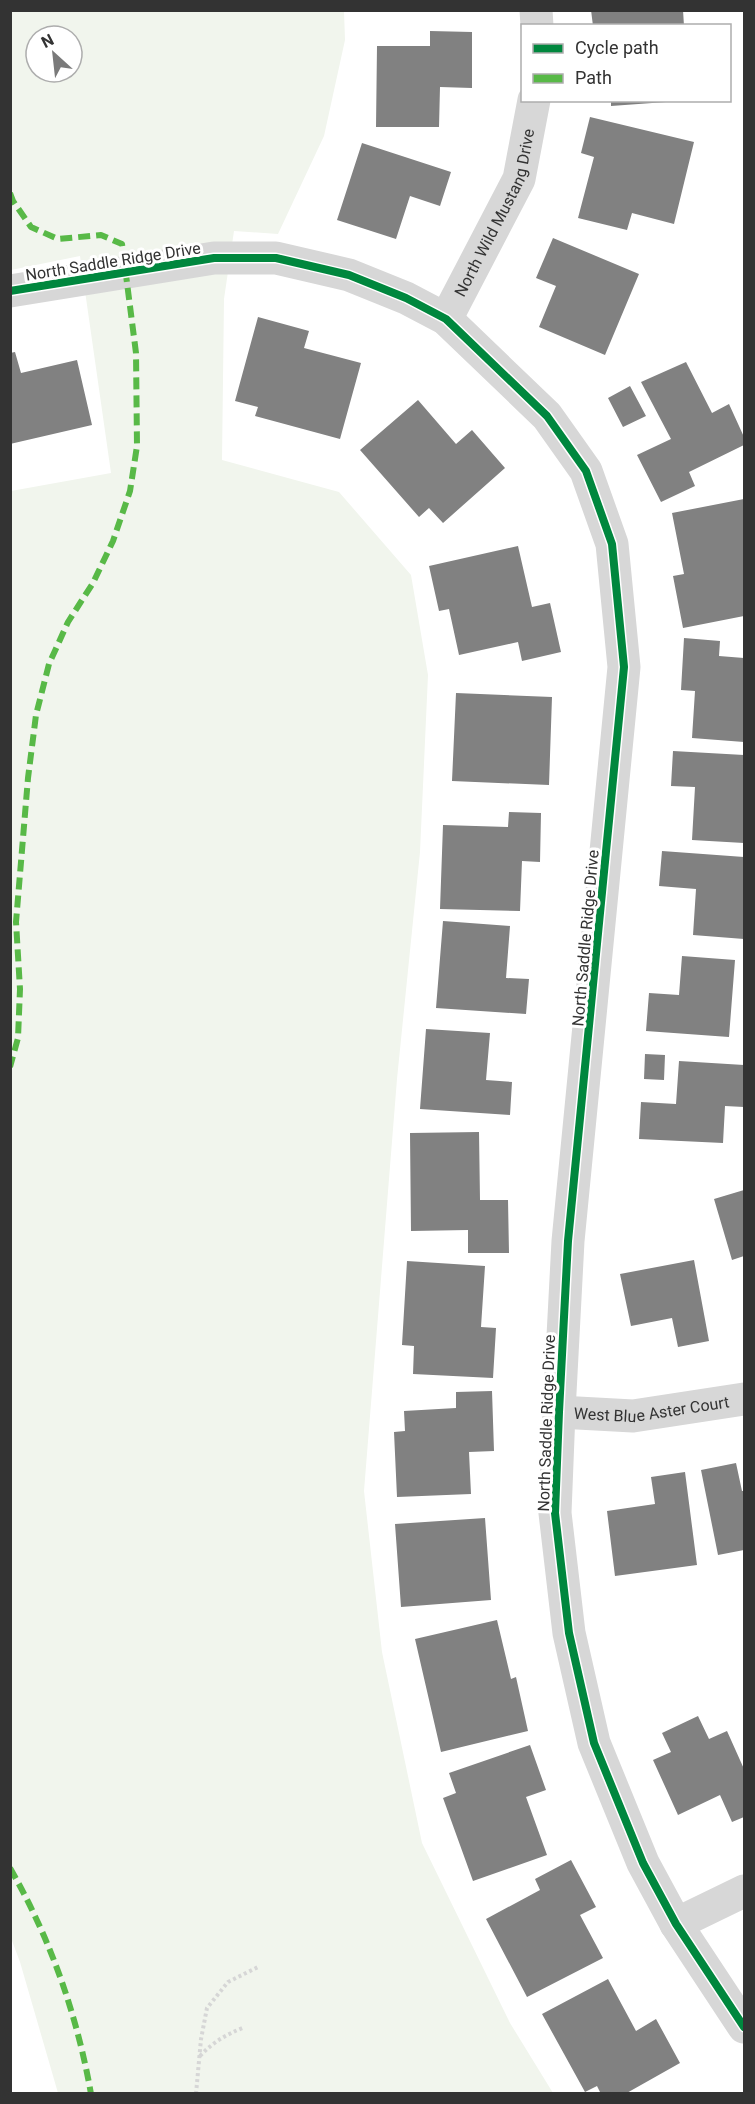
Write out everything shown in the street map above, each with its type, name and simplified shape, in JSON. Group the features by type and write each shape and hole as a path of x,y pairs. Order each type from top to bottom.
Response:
{"street":[{"name":"North Wild Mustang Drive","path":"446,319 519,179 534,102"},
{"name":"North Saddle Ridge Drive","path":"10,291 214,258 276,258 349,275 406,298 446,319 548,416 585,471 612,544 624,667 568,1241 555,1513 569,1633 594,1743 643,1863 676,1924 744,2027"},
{"name":"West Blue Aster Court","path":"559,1412 633,1416 744,1399"},
{"path":"676,1924 744,1891"}],"path":[{"path":"196,2094 199,2056 207,2008 228,1982 258,1967"},
{"path":"199,2056 224,2036 245,2027"}],"shaded area":[{"path":"11,11 344,11 345,40 324,136 278,234 234,231 224,299 222,460 339,492 411,575 428,675 420,852 397,1079 364,1491 382,1652 422,1843 510,2023 553,2093 58,2093 11,1938 11,491 111,473 80,256 11,270"}],"building":[{"path":"591,10 683,10 684,24 593,24"},
{"path":"430,31 472,32 472,88 440,87 439,127 376,127 377,46 430,46"},
{"path":"611,102 666,102 611,106"},
{"path":"590,117 694,142 674,224 632,213 627,230 578,218 594,157 581,153"},
{"path":"362,143 451,172 440,206 410,196 396,239 337,220"},
{"path":"553,238 639,274 605,355 539,327 556,286 536,278"},
{"path":"258,317 309,331 304,348 361,363 340,439 255,416 258,407 235,401"},
{"path":"15,352 21,373 77,360 92,425 10,444 10,353"},
{"path":"686,362 712,413 729,404 744,437 744,445 689,472 695,486 661,502 637,455 671,439 641,382"},
{"path":"630,386 646,416 623,427 608,398"},
{"path":"418,400 456,444 472,430 505,468 443,523 429,508 419,517 360,450"},
{"path":"744,499 744,616 683,628 673,576 684,574 672,513"},
{"path":"518,546 532,607 550,603 561,652 522,661 518,642 459,655 449,609 439,611 429,566"},
{"path":"684,638 720,641 719,656 744,658 744,742 692,738 695,691 681,690"},
{"path":"456,693 552,697 549,785 452,781"},
{"path":"673,751 744,755 744,843 692,840 695,787 671,786"},
{"path":"509,812 541,813 540,862 522,861 520,911 440,909 443,825 508,827"},
{"path":"662,851 744,857 744,939 693,935 696,889 659,886"},
{"path":"443,921 510,926 506,978 529,979 526,1014 436,1008"},
{"path":"682,956 735,960 729,1037 646,1031 649,993 679,995"},
{"path":"426,1029 490,1033 486,1080 512,1082 510,1115 420,1109"},
{"path":"645,1054 665,1055 664,1080 644,1079"},
{"path":"679,1061 744,1065 744,1107 725,1106 723,1143 639,1139 641,1102 676,1104"},
{"path":"479,1132 480,1200 508,1200 509,1253 468,1253 468,1230 411,1231 410,1133"},
{"path":"744,1190 744,1256 732,1260 714,1199"},
{"path":"694,1260 709,1341 678,1347 672,1318 631,1326 620,1274"},
{"path":"407,1261 485,1266 481,1327 496,1328 493,1378 413,1374 414,1346 402,1345"},
{"path":"492,1391 494,1451 469,1452 471,1494 397,1497 394,1432 405,1431 404,1411 456,1408 456,1392"},
{"path":"736,1463 742,1491 744,1491 744,1550 718,1555 701,1470"},
{"path":"685,1472 697,1565 615,1576 607,1511 655,1504 651,1477"},
{"path":"485,1518 491,1600 401,1607 395,1524"},
{"path":"497,1620 511,1679 516,1677 528,1731 441,1752 415,1639"},
{"path":"698,1716 709,1739 727,1731 744,1769 744,1817 732,1822 720,1795 678,1815 653,1760 671,1752 662,1733"},
{"path":"530,1745 546,1790 526,1797 547,1855 473,1881 443,1798 456,1793 449,1773"},
{"path":"571,1860 596,1907 580,1915 603,1958 527,1997 486,1919 540,1890 535,1879"},
{"path":"608,1979 636,2031 656,2019 680,2063 625,2094 601,2094 597,2086 585,2092 542,2014"}],"marked path":[{"path":"10,193 31,227 58,239 101,235 122,244 136,353 137,446 130,491 113,541 93,583 68,622 49,664 36,715 28,778 16,922 20,989 18,1038 10,1067"},
{"path":"10,1868 50,1949 70,2006 91,2094"}],"cycle path":[{"path":"10,291 214,258 276,258 349,275 406,298 446,319 547,416 586,471 612,544 624,667 568,1241 555,1513 569,1633 594,1743 643,1863 676,1924 744,2027"}]}
